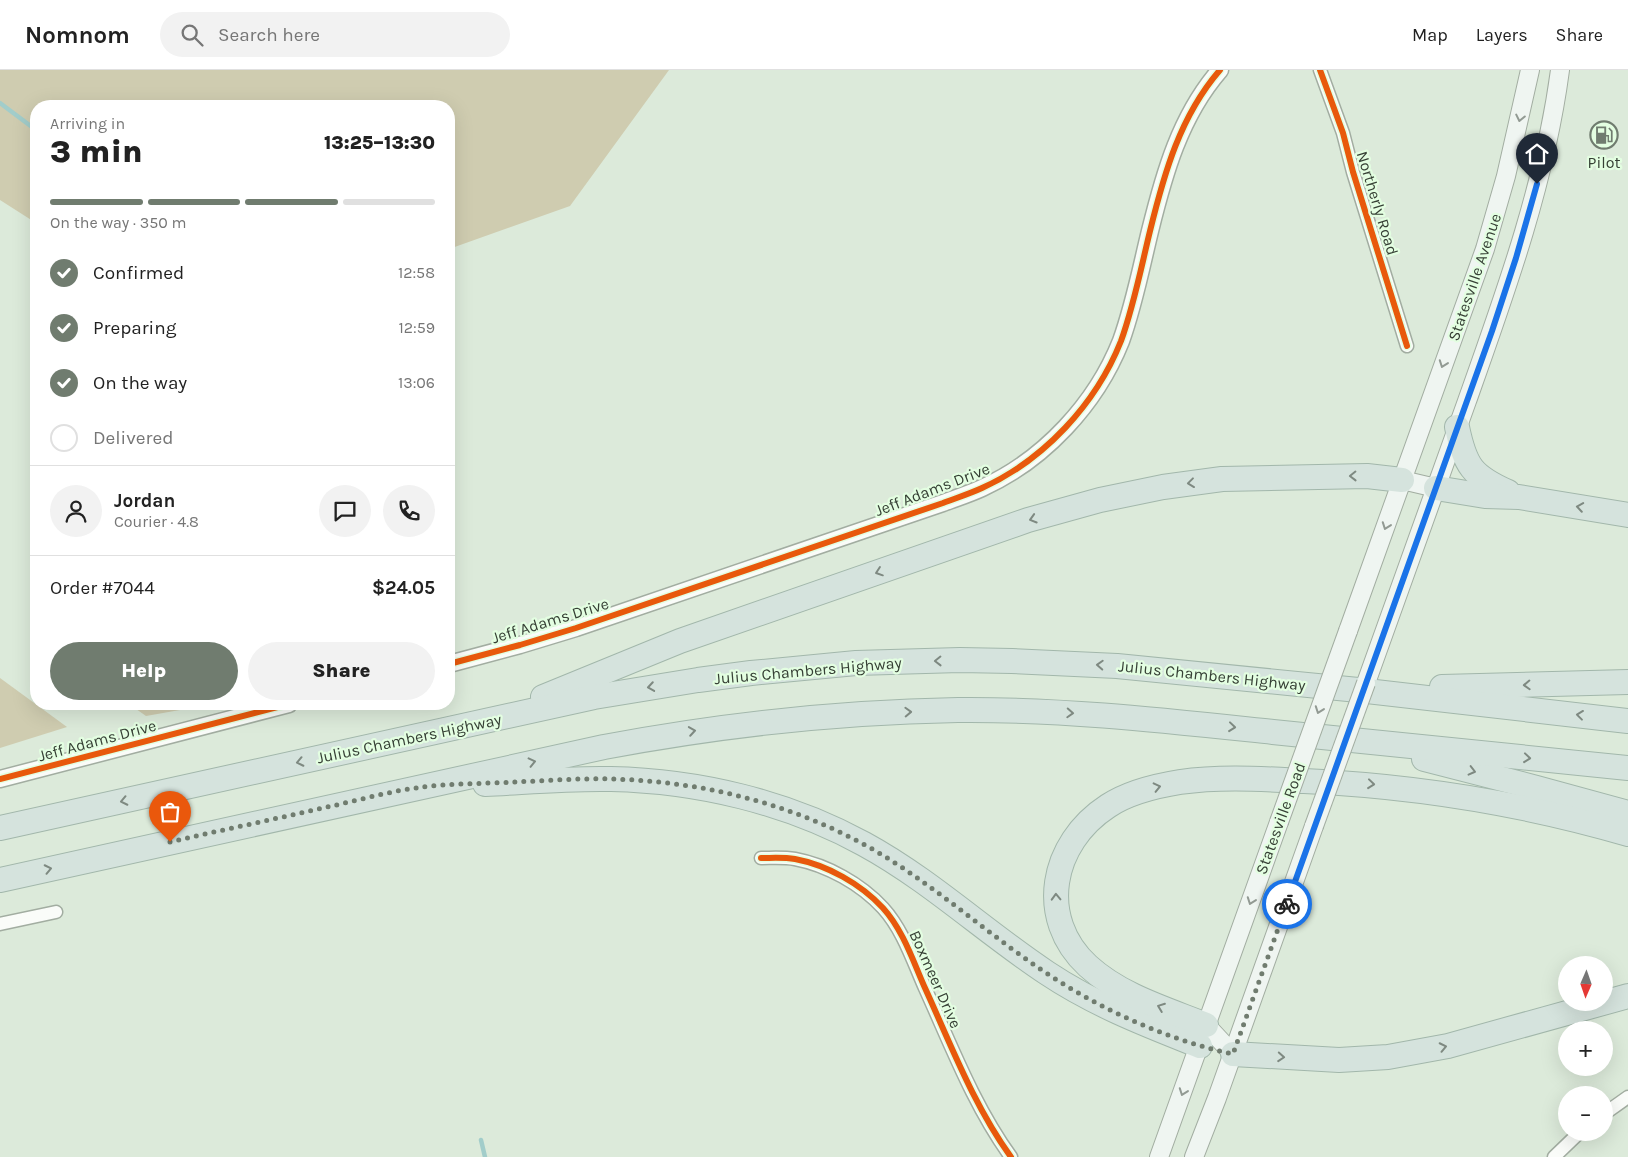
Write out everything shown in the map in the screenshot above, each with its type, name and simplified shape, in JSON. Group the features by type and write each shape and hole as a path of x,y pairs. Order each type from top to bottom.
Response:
{"highway":[{"path":"1457,427 1463,451 1472,470 1491,485 1519,497"},
{"path":"484,721 680,640 1028,520 1100,500 1163,486 1222,479 1367,476 1402,480"},
{"path":"1436,488 1485,496 1519,497 1628,515"},
{"name":"Julius Chambers Highway","path":"0,828 594,697 698,680 804,667 907,661 1012,661 1117,666 1358,690 1628,721"},
{"path":"1358,690 1628,682"},
{"path":"0,880 560,756 654,737 756,723 859,714 960,710 1063,713 1164,720 1628,768"},
{"path":"1340,738 1628,813"},
{"path":"1203,1036 1144,1000 1113,985 1087,965 1068,941 1062,928 1056,900 1056,884 1064,854 1081,829 1093,817 1122,798 1139,791 1164,785 1213,779 1256,778 1361,783 1401,787 1500,803 1553,814 1628,834"},
{"path":"416,788 613,779 702,789 784,808 839,832 891,860 1027,960 1092,1001 1128,1018 1203,1036"},
{"path":"1233,1054 1339,1060 1388,1057 1448,1046 1628,996"}],"main road":[{"name":"Statesville Avenue","path":"1402,480 1496,212 1515,140 1530,70"},
{"name":"Statesville Avenue","path":"1233,1054 1495,322 1527,221 1546,147 1560,70"},
{"path":"1402,480 1436,488"},
{"name":"Statesville Road","path":"1159,1157 1402,480"},
{"path":"1194,1157 1233,1054 1203,1036"}],"street":[{"name":"Jeff Adams Drive","path":"455,662 576,628 943,503 982,488 1048,444 1087,402 1110,364 1120,342 1134,301 1165,173 1174,148 1201,96 1220,70"},
{"name":"Northerly Road","path":"1320,70 1343,133 1353,172 1407,346"},
{"name":"Jeff Adams Drive","path":"0,779 266,710"},
{"name":"Boxmeer Drive","path":"760,858 793,858 824,868 857,886 883,908 902,936 968,1084 1001,1144 1011,1157"},
{"path":"0,924 56,912"},
{"path":"1613,1108 1628,1097"},
{"path":"1554,1157 1571,1141"}],"shaded area":[{"path":"0,70 669,70 570,206 455,247 455,100 30,100 30,219 0,200"},
{"path":"0,678 30,700 30,710 44,710 67,727 0,748"},
{"path":"138,710 180,710 146,716"}],"waterway":[{"path":"0,103 30,126"},
{"path":"481,1140 485,1157"}],"cycle path":[{"path":"455,662 576,628 943,503 982,488 1005,476 1047,446 1082,408 1097,387 1121,341 1130,314 1155,210 1175,146 1194,107 1220,70"},
{"path":"1320,70 1343,133 1353,172 1407,346"},
{"path":"0,779 266,710"},
{"path":"761,858 791,858 819,866 854,884 883,908 907,946 974,1096 1011,1157"}],"way so far":[{"path":"170,842 416,788 613,779 673,784 702,789 784,808 839,832 891,860 1027,960 1092,1001 1135,1021 1200,1046 1233,1054 1287,904"}],"place":[{"name":"Pilot","path":"1604,135"}],"route":[{"path":"1287,904 1492,331 1516,258 1537,184"}]}
